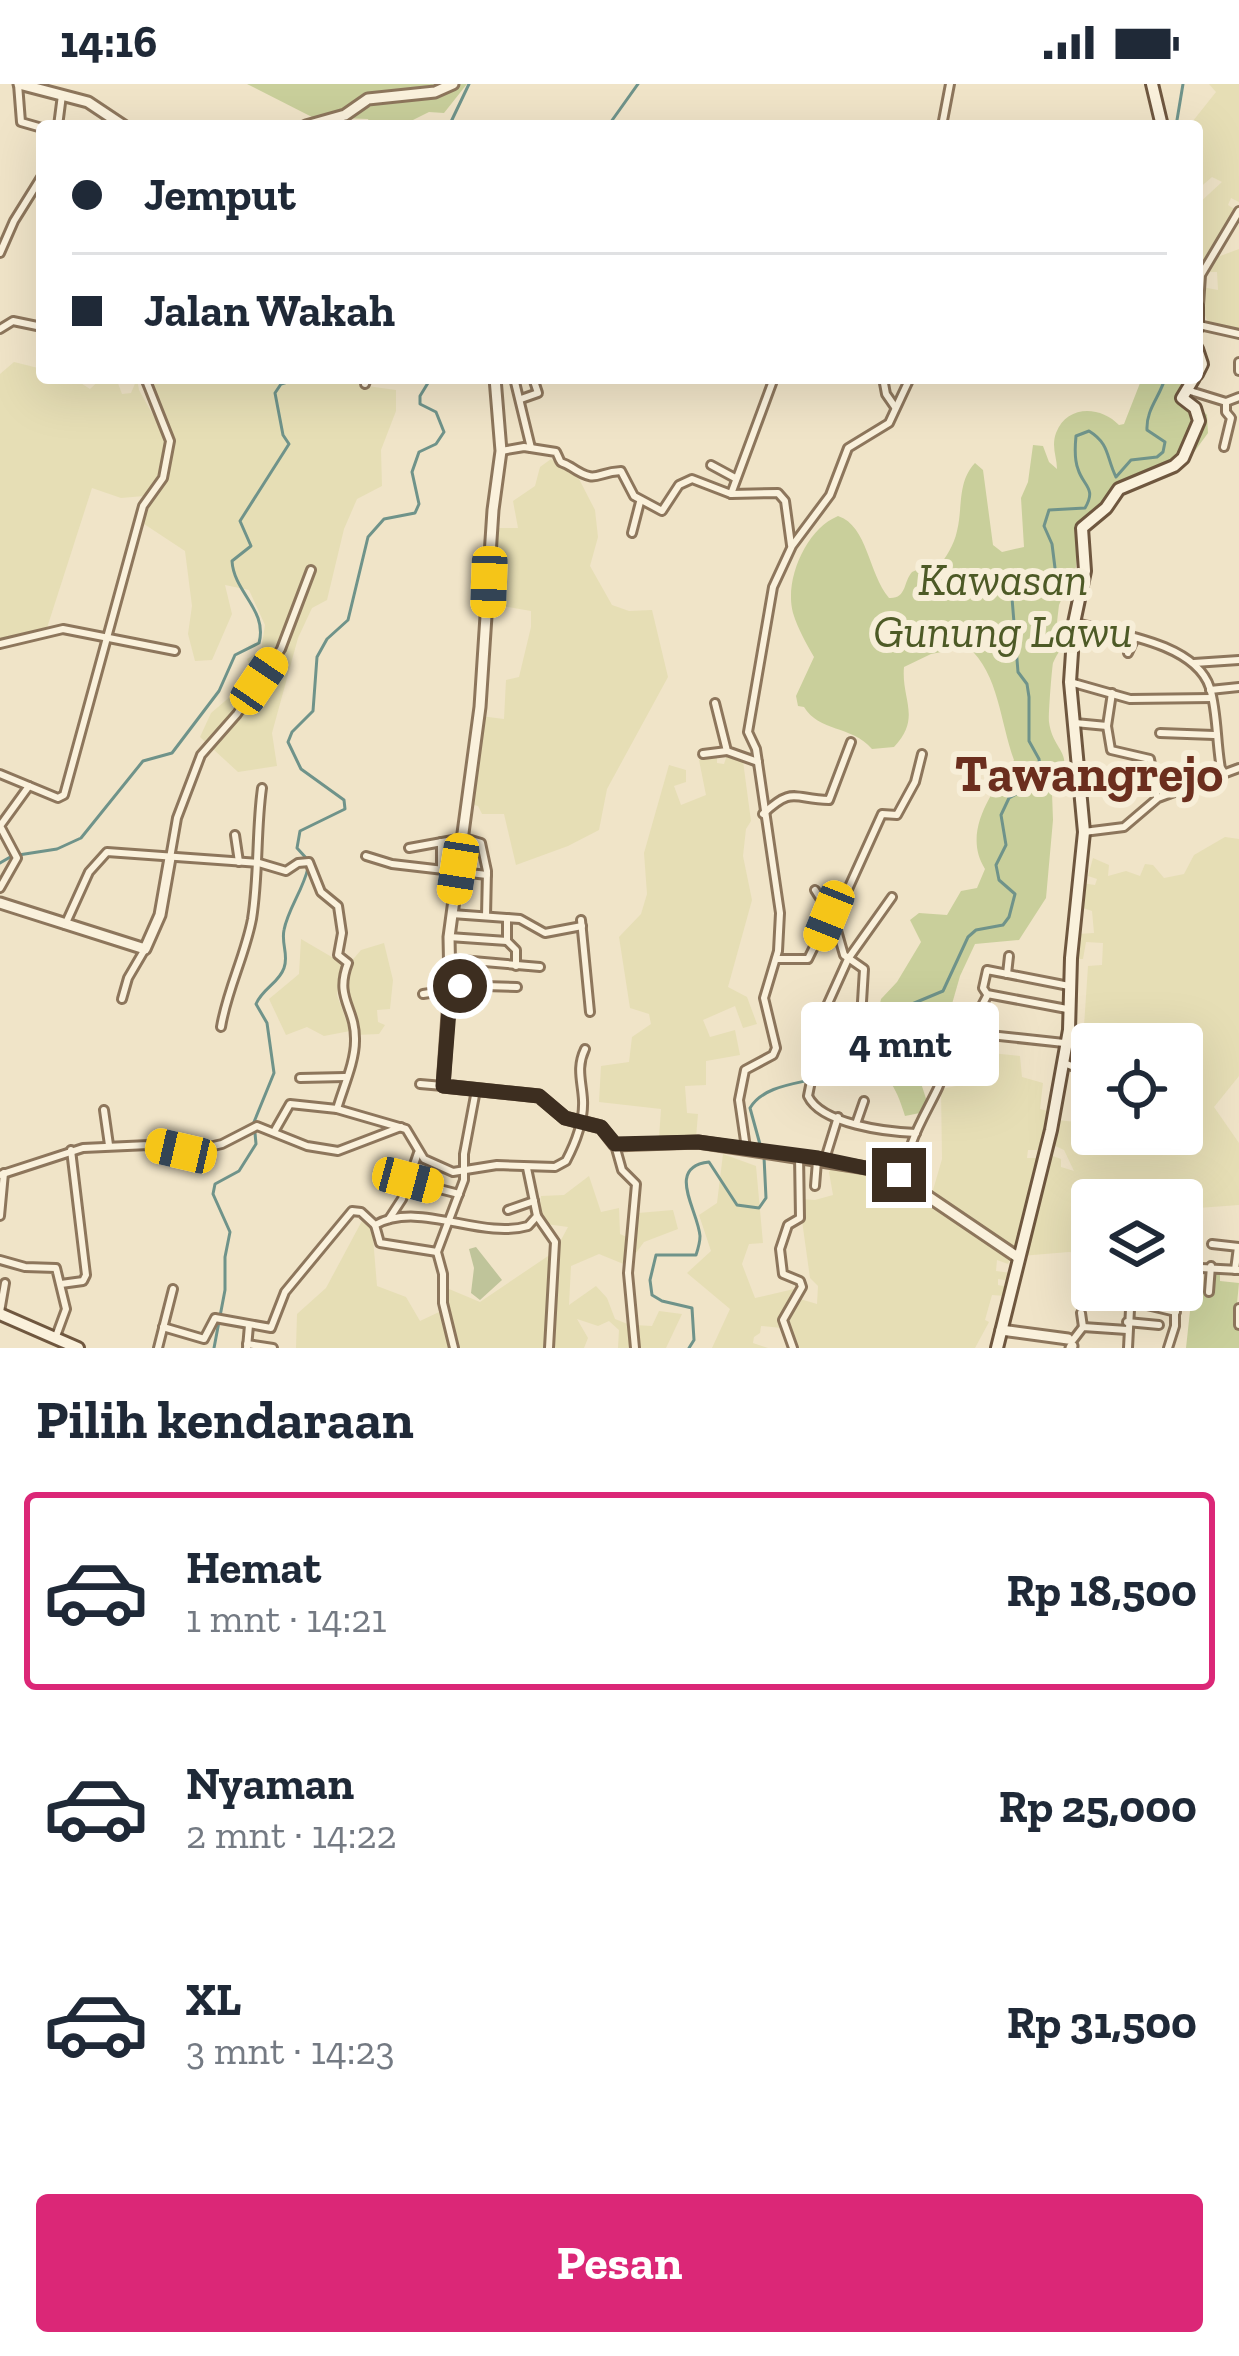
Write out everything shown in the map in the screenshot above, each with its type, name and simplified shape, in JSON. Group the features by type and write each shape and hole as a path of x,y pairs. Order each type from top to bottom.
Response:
{"main road":[{"path":"1152,84 1161,120"},
{"path":"997,1348 1068,1043 1084,832 1070,682 1074,623 1084,579 1084,525 1106,508 1119,489 1183,458 1199,421 1196,408 1182,400 1191,384"},
{"path":"0,1313 71,1346"}],"street":[{"path":"36,126 21,122 19,84 88,102 114,120"},
{"path":"327,120 368,99 435,92 453,84"},
{"path":"943,120 950,84"},
{"path":"59,120 62,94"},
{"path":"0,253 36,186"},
{"path":"1203,272 1239,212"},
{"path":"0,329 13,321 36,326"},
{"path":"1203,328 1239,334"},
{"path":"1239,362 1239,371"},
{"path":"0,774 63,797 143,506 161,483 170,441 147,384"},
{"path":"443,1086 449,937 480,707 493,510 502,451 496,384"},
{"path":"516,384 531,448"},
{"path":"520,399 538,394 535,384"},
{"path":"731,494 772,384"},
{"path":"884,384 896,409"},
{"path":"756,1150 739,1093 745,1070 776,1052 764,998 776,959 781,914 758,762 748,732 771,595 792,546 830,495 848,448 883,428 907,384"},
{"path":"1198,384 1226,402"},
{"path":"1226,402 1239,397"},
{"path":"1225,447 1232,418 1226,402"},
{"path":"502,451 556,452 561,463 584,477 621,471 640,502 666,511 680,484 692,479 731,494 781,495 792,546"},
{"path":"711,465 736,478"},
{"path":"632,533 640,502"},
{"path":"122,999 160,915 177,818 201,754 237,714 280,649 311,570"},
{"path":"1074,623 1135,638 1194,663 1211,694 1222,774"},
{"path":"0,644 63,629 175,651"},
{"path":"1128,653 1135,638"},
{"path":"1194,663 1239,660"},
{"path":"1070,682 1130,700 1211,694 1239,687"},
{"path":"1112,693 1111,750 1150,759 1158,798"},
{"path":"715,703 727,751"},
{"path":"1075,723 1108,726"},
{"path":"81,728 96,733"},
{"path":"1160,733 1214,735"},
{"path":"764,814 786,795 829,800 851,742"},
{"path":"703,754 727,751 758,762"},
{"path":"776,959 811,956 882,814 897,815 915,782 922,754"},
{"path":"1084,832 1124,827 1158,798 1239,768"},
{"path":"1080,772 1127,776"},
{"path":"0,888 16,855 0,826 28,786"},
{"path":"221,1027 244,956 259,863 262,788"},
{"path":"235,835 239,862"},
{"path":"409,848 464,838 481,843 487,875 485,916"},
{"path":"441,842 441,867"},
{"path":"64,926 102,854 122,851 259,863 286,871 307,861 321,892 338,906 342,934 338,956 349,963 341,987 356,1042 338,1109"},
{"path":"366,856 392,864 487,875"},
{"path":"811,1078 838,1069 860,1035 864,969 848,959 815,890"},
{"path":"892,897 848,959 825,1010 810,1104 856,1124 916,1133"},
{"path":"0,903 145,949"},
{"path":"452,914 524,921 545,933 581,923 590,1012"},
{"path":"507,918 507,940 516,950 516,966"},
{"path":"449,937 507,940"},
{"path":"1007,974 1010,956"},
{"path":"450,958 540,967"},
{"path":"1071,986 983,969 987,994 1071,1010"},
{"path":"423,994 450,988 517,987"},
{"path":"986,1034 976,1017 987,994"},
{"path":"907,1180 906,1163 940,1081 952,1032 1068,1043"},
{"path":"418,1153 443,1169 463,1173 497,1165 555,1167 566,1161 580,1122 579,1069 586,1049"},
{"path":"1064,1063 1071,1066"},
{"path":"299,1078 345,1077"},
{"path":"420,1084 539,1096 565,1118 601,1127 615,1144 622,1170 635,1179 637,1193 628,1273 634,1348"},
{"path":"454,1348 436,1252 459,1194 476,1089"},
{"path":"856,1124 864,1101"},
{"path":"274,1132 290,1104 338,1109 412,1134 418,1153 402,1199 389,1219"},
{"path":"104,1110 110,1145"},
{"path":"814,1186 838,1117"},
{"path":"0,1216 2,1174 71,1150 149,1145 187,1152 222,1144 257,1126 307,1146 338,1150 401,1127"},
{"path":"615,1144 678,1140 892,1172 1019,1258"},
{"path":"62,1284 83,1281 86,1275 71,1150"},
{"path":"793,1348 783,1320 802,1287 800,1281 783,1274 779,1255 788,1225 800,1218 800,1155"},
{"path":"527,1168 537,1216 556,1242 549,1348"},
{"path":"408,1180 459,1194"},
{"path":"508,1210 535,1202"},
{"path":"163,1327 204,1340 213,1318 272,1327 285,1292 352,1211 362,1212 375,1225 380,1243 436,1252"},
{"path":"375,1225 389,1219 448,1220 501,1231 528,1226 537,1216"},
{"path":"1203,1266 1237,1270 1238,1247 1212,1244"},
{"path":"0,1260 25,1268 54,1268 62,1284 66,1314 55,1339"},
{"path":"1209,1292 1211,1266"},
{"path":"0,1313 4,1283"},
{"path":"158,1348 173,1289"},
{"path":"1239,1308 1239,1325"},
{"path":"1128,1348 1129,1311"},
{"path":"1168,1348 1176,1312 1172,1311"},
{"path":"1001,1330 1071,1343 1083,1328 1081,1312"},
{"path":"249,1324 247,1346 273,1348"},
{"path":"1083,1328 1159,1325"}],"shaded area":[{"path":"1209,84 1239,84 1239,202 1231,198 1228,205 1236,210 1203,268 1203,199 1222,182 1212,177 1203,185 1203,120 1194,120 1216,92"},
{"path":"1239,249 1239,331 1209,324 1203,311 1203,287 1218,290 1217,272 1204,272 1212,259"},
{"path":"14,362 36,368 36,384 82,384 90,389 95,384 118,384 122,394 131,393 138,384 168,442 158,481 144,496 121,498 92,488 46,631 0,641 0,374"},
{"path":"150,384 363,384 396,390 396,411 381,450 382,486 357,499 344,529 327,600 312,608 298,638 272,733 277,766 238,772 200,737 211,713 253,677 247,659 261,650 265,625 249,590 225,585 232,614 212,660 195,661 188,634 192,606 185,551 141,522 145,506 158,489 173,441"},
{"path":"551,459 579,479 595,510 598,537 590,566 612,605 629,611 652,610 668,677 607,789 599,830 516,865 504,814 482,814 470,804 480,716 504,719 506,680 519,677 531,627 531,611 490,604 494,528 518,528 513,501 535,486 540,467"},
{"path":"717,754 717,763 724,764 727,755 743,761 751,821 743,856 752,900 728,987 747,997 757,1024 743,1028 735,1006 703,1020 710,1037 735,1030 740,1055 706,1061 706,1085 685,1086 687,1113 698,1114 696,1138 659,1138 661,1109 599,1102 601,1066 629,1062 632,1037 651,1024 649,1014 630,1008 619,937 641,914 647,894 644,853 669,765 686,770 686,782 674,786 681,805 706,795 699,760"},
{"path":"1225,837 1239,839 1239,1076 1214,1107 1239,1143 1239,1205 1203,1208 1203,1179 1071,1179 1071,1252 1021,1256 1047,1154 1074,1171 1064,1150 1051,1144 1056,1120 1071,1121 1071,1155 1203,1155 1203,1023 1084,1023 1088,966 1102,965 1103,943 1086,942 1083,959 1075,959 1077,934 1094,933 1092,911 1080,907 1081,883 1095,885 1097,879 1088,876 1093,858 1109,865 1108,876 1126,871 1140,876 1145,864 1153,865 1164,878 1184,874 1194,855"},
{"path":"301,939 342,963 337,995 350,1031 324,1036 307,1027 286,1035 269,999 299,974"},
{"path":"384,943 393,980 390,1009 377,1010 378,1022 385,1025 379,1034 356,1035 343,992 350,963 361,950"},
{"path":"991,1053 1020,1056 1022,1077 1043,1083 1040,1109 1052,1112 1042,1150 1028,1150 1027,1158 1041,1158 1019,1251 931,1197 942,1159 941,1089 971,1083 971,1068"},
{"path":"723,1154 756,1166 763,1243 749,1244 742,1264 755,1298 794,1289 797,1297 781,1318 782,1328 761,1326 754,1337 753,1343 768,1348 712,1348 730,1309 687,1273 711,1251 699,1215 717,1203"},
{"path":"834,1164 897,1177 1013,1254 1008,1264 997,1260 996,1271 1011,1273 1010,1281 998,1279 998,1285 1008,1287 1005,1296 992,1295 985,1320 989,1322 975,1348 795,1348 785,1320 800,1299 817,1304 818,1286 810,1278 799,1199 833,1195 829,1172"},
{"path":"589,1176 601,1212 619,1208 620,1234 631,1239 626,1265 599,1254 571,1266 569,1305 596,1286 615,1319 630,1325 632,1348 618,1348 619,1330 609,1321 598,1326 577,1319 588,1338 584,1348 550,1348 555,1251 568,1227 546,1224 539,1214 541,1196 564,1195"},
{"path":"673,1210 678,1229 644,1242 630,1261 638,1213"},
{"path":"363,1219 372,1226 377,1286 406,1297 420,1321 439,1312 450,1348 296,1348 297,1314 326,1288"},
{"path":"551,1254 547,1348 457,1348 444,1291 480,1302"},
{"path":"659,1311 682,1314 666,1348 637,1348 634,1325 652,1326"}],"green space":[{"path":"247,84 467,84 444,113 429,112 413,120 312,117"},
{"name":"Kawasan Gunung Lawu","path":"1140,384 1191,384 1192,400 1207,415 1208,433 1181,470 1135,483 1078,523 1076,567 1059,605 1057,622 1064,628 1064,640 1053,663 1051,682 1049,722 1064,769 1052,793 1046,898 1019,940 975,944 946,1025 914,1035 903,1044 899,1061 920,1080 930,1111 905,1116 889,1081 857,1058 855,1048 875,1025 881,999 921,942 910,920 919,913 947,915 961,891 977,888 985,869 979,855 978,826 1014,760 992,685 968,647 931,654 904,667 909,717 894,747 872,749 798,706 796,696 814,657 793,613 795,571 816,532 838,516 856,530 889,598 899,596 912,572 928,565 938,568 949,551 963,487 975,463 983,470 993,545 1002,552 1024,547 1021,498 1033,445 1043,446 1057,469 1056,433 1068,417 1094,412 1124,424"},
{"path":"476,1247 502,1280 480,1300 471,1293 474,1268 469,1249"},
{"path":"1213,1274 1220,1274 1220,1281 1239,1283 1235,1324 1239,1326 1239,1348 1186,1348 1190,1311 1203,1311 1203,1293 1209,1294"}],"waterway":[{"path":"452,120 469,84"},
{"path":"612,120 638,84"},
{"path":"1177,120 1183,84"},
{"path":"0,863 81,838 143,761 172,753 219,691 235,655 259,643 259,621 232,561 251,546 240,521 289,444 275,393 281,384"},
{"path":"307,859 297,848 300,831 345,809 344,800 301,769 288,742 313,711 317,657 327,639 348,620 368,537 384,519 415,513 419,504 412,472 419,452 436,444 444,432 436,412 420,404 427,384"},
{"path":"844,1065 861,1046 886,1039 900,1009 943,991 968,937 976,930 1003,925 1009,917 1015,894 999,880 996,865 1006,845 1001,815 1009,798 1041,780 1039,759 1029,741 1027,684 1018,672 1012,598 1021,587 1056,576 1044,526 1049,510 1085,508 1088,501 1089,491 1076,461 1076,436 1089,431 1101,441 1116,477 1131,460 1157,457 1165,442 1147,430 1162,384"},
{"path":"214,1348 230,1232 213,1194 215,1184 239,1171 256,1144 254,1122 274,1073 267,1023 256,1004 284,968 284,930 308,868"},
{"path":"761,1148 750,1108 757,1099 778,1088 838,1072"},
{"path":"689,1348 694,1340 692,1308 652,1295 656,1255 696,1255 700,1236 687,1191 689,1172 709,1162 737,1205 759,1208 766,1198 764,1157"}],"district":[{"name":"Tawangrejo","path":"1089,773"}],"route":[{"path":"460,986 451,985 443,1086 539,1096 565,1118 601,1127 615,1144 698,1142 818,1158 899,1175"}]}
